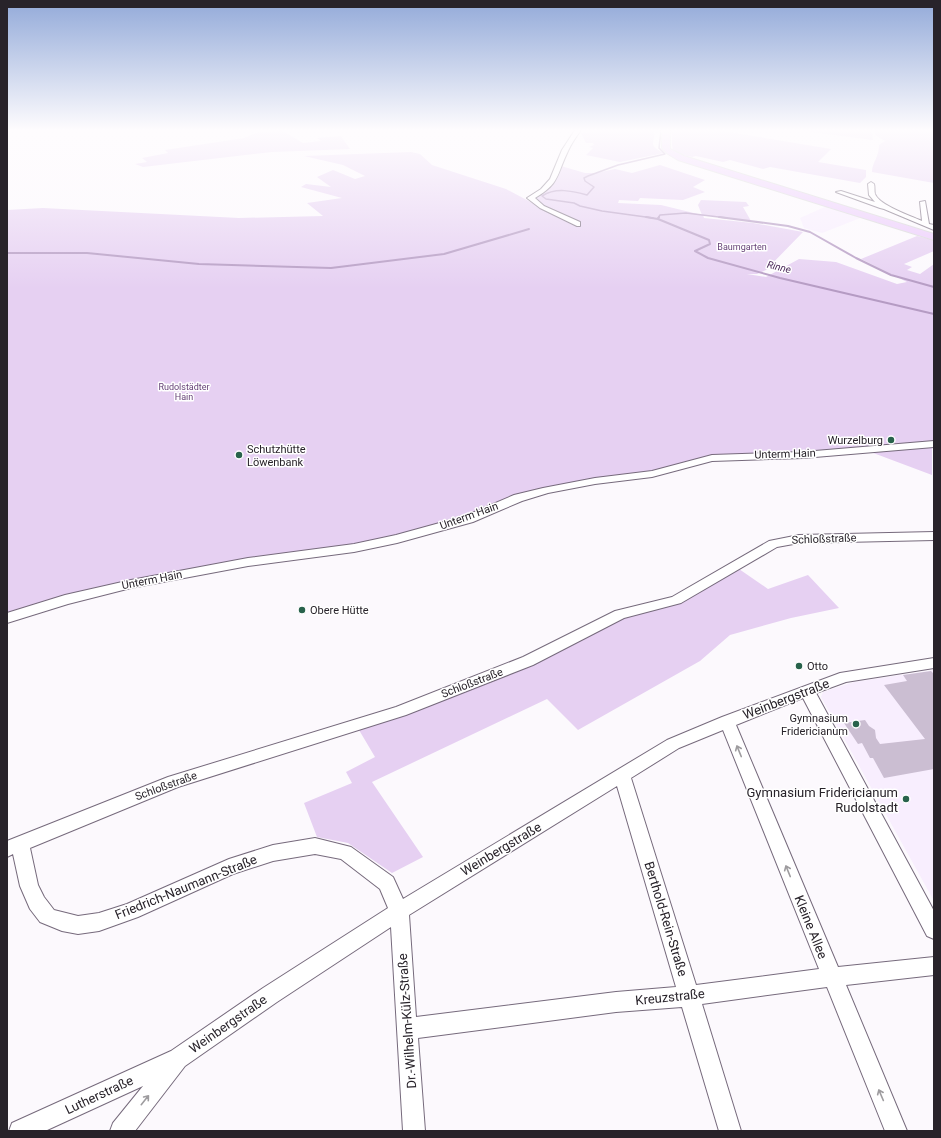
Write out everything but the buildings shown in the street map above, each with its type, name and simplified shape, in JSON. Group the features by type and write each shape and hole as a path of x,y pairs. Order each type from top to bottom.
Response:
{"main road":[{"path":"763,183 934,236"}],"street":[{"path":"551,183 530,198 542,207 577,224"},
{"path":"871,184 873,195 880,202 897,212"},
{"path":"839,192 897,212 934,228"},
{"path":"923,202 926,225"},
{"name":"Unterm Hain","path":"7,618 65,600 131,584 248,562 354,548 398,539 468,519 518,498 547,490 588,482 652,474 712,458 803,455 934,444"},
{"name":"Schloßstraße","path":"13,846 174,782 401,711 521,664 620,614 676,600 773,544 799,539 934,536"},
{"name":"Weinbergstraße","path":"120,1131 178,1059 270,995 399,911 673,744 727,721 845,677 934,663"},
{"path":"807,690 934,930"},
{"name":"Kleine Allee","path":"727,721 831,977 896,1131"},
{"name":"Berthold-Rein-Straße","path":"622,776 730,1131"},
{"name":"Friedrich-Naumann-Straße","path":"13,846 37,904 48,916 62,922 78,925 99,922 131,911 229,867 273,853 314,846 346,852 387,882 399,911"},
{"name":"Dr.-Wilhelm-Külz-Straße","path":"399,911 414,1131"},
{"name":"Kreuzstraße","path":"407,1029 616,1002 690,996 831,977 934,966"},
{"name":"Lutherstraße","path":"20,1131 178,1059"}],"shaded area":[{"path":"827,206 863,217 822,233 804,228 800,218"},
{"name":"Gymnasium Fridericianum Rudolstadt","path":"934,670 934,901 821,697 823,692 854,682"}],"green space":[{"name":"Rudolstädter Hain","path":"326,183 488,183 506,189 570,223 576,223 544,207 535,199 546,191 553,183 700,183 693,187 705,192 683,200 640,198 638,201 619,200 618,203 661,205 702,215 698,205 701,200 746,202 749,206 743,207 751,221 703,215 704,218 753,223 803,232 766,270 757,274 747,274 766,277 799,259 836,262 897,284 907,282 861,259 917,236 934,240 934,251 904,264 912,267 907,270 920,274 934,264 934,443 932,444 932,475 860,448 803,454 759,453 710,456 640,475 571,483 460,518 361,545 157,576 93,588 7,613 7,210 43,208 239,218 323,216 307,203 342,198 301,187 306,184 331,187"},
{"path":"739,569 768,589 808,575 839,608 791,618 730,635 700,661 578,730 547,699 372,782 423,857 392,873 348,843 317,837 304,803 352,783 346,772 375,757 359,730 404,715 623,618 679,603"}],"waterway":[{"name":"Rinne","path":"588,183 594,187 587,195 570,191 553,191 542,196 546,199 574,203 580,206 602,211 647,217"},
{"name":"Rinne","path":"658,218 660,215 686,213 722,217"},
{"name":"Rinne","path":"647,217 653,218"},
{"name":"Rinne","path":"647,217 658,219"},
{"name":"Rinne","path":"722,217 727,218"},
{"name":"Rinne","path":"722,217 788,226 810,232 856,258 891,275 934,287"},
{"name":"Rinne","path":"658,219 709,240 710,244 695,251 708,258 780,278 934,314"},
{"path":"7,253 87,253 199,264 331,268 444,254 529,229"}],"place":[{"name":"Wurzelburg","path":"891,440"},
{"name":"Schutzhütte Löwenbank","path":"239,455"},
{"name":"Obere Hütte","path":"302,610"},
{"name":"Otto","path":"799,666"},
{"name":"Gymnasium Fridericianum","path":"856,724"},
{"name":"Gymnasium Fridericianum Rudolstadt","path":"906,799"}],"park label":[{"name":"Baumgarten","path":"742,247"}]}
